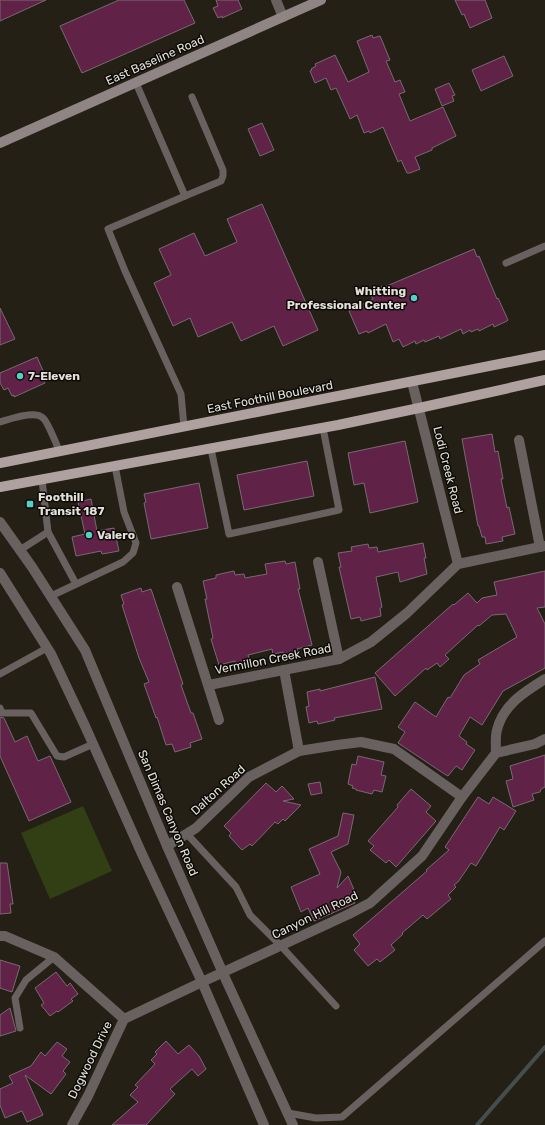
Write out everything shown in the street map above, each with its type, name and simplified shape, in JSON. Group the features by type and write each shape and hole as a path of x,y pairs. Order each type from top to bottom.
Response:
{"main road":[{"name":"East Baseline Road","path":"0,144 321,0"},
{"name":"East Foothill Boulevard","path":"0,463 545,355"},
{"path":"0,487 323,428 545,380"}],"street":[{"path":"276,0 283,17"},
{"name":"Lodi Creek Road","path":"412,382 458,564"},
{"path":"458,564 543,547 519,440"},
{"name":"San Dimas Canyon Road","path":"0,522 51,596 85,650 167,846 226,980 293,1125"},
{"path":"318,562 339,659"},
{"name":"Vermillon Creek Road","path":"209,685 339,659 372,642 407,613 458,564"},
{"path":"0,573 47,648 93,744 142,854 202,982 264,1125"},
{"path":"177,587 220,720"},
{"path":"284,670 299,751"},
{"path":"545,679 523,692 503,713 497,731 496,753 535,744 545,739"},
{"name":"Dalton Road","path":"167,846 196,828 249,777 299,751 362,742 394,749 462,797"},
{"name":"Canyon Hill Road","path":"202,982 370,903 422,856 462,797 496,753"},
{"path":"0,936 6,936 54,957 124,1019"},
{"name":"Dogwood Drive","path":"72,1125 88,1096 124,1019 202,982"}],"lane":[{"path":"136,83 185,196"},
{"path":"184,427 181,394 125,271 108,229 221,181 224,176 223,170 192,97"},
{"path":"506,263 545,246"},
{"path":"0,422 22,416 37,414 43,418 60,452"},
{"path":"211,448 229,534 339,510 323,428"},
{"path":"51,596 123,562 133,553 136,543 124,512 115,466"},
{"path":"42,480 48,532 76,584"},
{"path":"20,550 48,532"},
{"path":"0,674 47,648"},
{"path":"0,708 2,713 31,713 57,756 64,757 93,744"},
{"path":"187,834 236,887 250,916 281,946 336,1006"},
{"path":"288,1113 316,1118 342,1117 545,941"},
{"path":"20,1028 15,998 26,980 54,957"}],"green space":[{"path":"83,806 112,871 50,899 21,833"}],"building":[{"path":"0,0 46,0 0,21"},
{"path":"119,0 184,0 195,23 82,73 60,26"},
{"path":"216,0 238,0 242,9 222,18 222,16 218,18 213,8 218,6"},
{"path":"455,0 485,0 492,18 470,28 464,14 462,15"},
{"path":"372,35 373,38 380,36 390,60 386,61 395,82 400,80 405,92 399,94 410,121 443,107 456,136 432,148 432,150 415,157 420,169 410,173 407,173 401,160 398,162 383,127 370,133 369,131 364,133 357,115 350,119 336,88 331,90 326,78 315,83 310,71 316,66 315,64 335,55 348,82 369,72 357,41"},
{"path":"504,56 513,76 481,91 472,70"},
{"path":"449,83 455,95 452,96 454,101 442,106 435,89"},
{"path":"262,123 274,150 260,156 248,129"},
{"path":"262,204 318,330 283,346 274,326 241,341 232,322 198,337 190,318 173,326 154,283 171,275 159,249 194,233 205,256 237,242 227,219"},
{"name":"Whitting Professional Center","path":"474,249 477,257 479,256 497,299 498,298 508,320 507,321 494,327 493,324 479,331 478,329 471,332 470,330 463,334 461,329 440,339 439,336 416,344 415,341 403,347 399,339 393,342 386,324 368,333 367,331 359,334 349,311 373,299 369,292 382,286 382,288"},
{"path":"0,308 15,339 0,345"},
{"path":"37,357 47,380 44,381 45,383 14,397 8,388 4,390 0,383 0,373"},
{"path":"492,434 495,452 498,451 503,479 501,479 507,508 509,507 515,534 502,537 503,541 486,544 485,537 482,537 478,526 462,439"},
{"path":"405,441 418,502 370,513 364,483 354,485 348,453"},
{"path":"307,461 314,496 244,510 237,475"},
{"path":"199,483 208,528 151,539 144,503 146,502 144,494"},
{"path":"91,499 97,531 114,528 119,551 102,554 101,551 76,556 72,537 85,534 78,502"},
{"path":"423,543 427,574 400,582 398,572 376,577 382,607 380,608 381,616 361,621 360,617 351,619 339,567 341,567 338,553 352,551 351,547 368,544 369,548 377,547 378,552"},
{"path":"285,561 286,564 295,562 300,589 298,589 312,645 297,649 298,652 284,656 283,652 273,654 272,649 248,655 250,662 235,665 235,661 219,665 211,639 213,638 203,581 216,578 216,575 234,571 235,575 244,574 245,578 267,574 265,564"},
{"path":"545,571 545,607 537,608 545,624 545,668 503,691 482,725 470,717 459,736 467,742 466,744 475,750 462,770 456,766 448,776 398,743 405,732 398,727 415,702 436,717 464,675 480,664 478,660 517,637 506,614 492,615 479,626 478,625 445,655 449,659 440,667 437,663 427,670 426,668 395,696 375,673 453,604 454,605 468,593 477,603 482,598 497,595 494,582"},
{"path":"141,588 142,592 151,589 183,684 181,685 202,739 190,743 191,747 175,752 172,744 166,745 157,717 156,718 144,684 149,682 139,658 122,605 124,604 121,595"},
{"path":"375,677 382,709 334,718 335,720 318,724 317,721 309,723 306,707 309,706 307,692 320,689 320,691"},
{"path":"0,717 4,718 15,742 27,736 38,761 50,756 71,802 29,821 0,756"},
{"path":"545,755 545,787 541,789 540,792 532,794 534,800 513,807 506,781 513,779 510,766"},
{"path":"358,756 384,762 381,775 386,776 382,792 374,790 372,794 356,790 352,788 353,786 348,784 352,764 356,765"},
{"path":"320,782 322,793 311,795 308,784"},
{"path":"266,783 276,792 282,786 294,799 283,801 301,805 285,821 283,819 278,824 275,822 252,846 250,844 242,850 229,836 231,833 224,826"},
{"path":"411,789 431,806 426,812 436,821 396,867 389,860 386,863 370,850 374,846 368,841 398,807 397,805"},
{"path":"478,797 489,804 493,797 516,811 504,830 500,827 476,866 471,863 458,882 454,885 456,887 448,895 451,899 427,919 423,915 402,933 403,934 391,945 395,950 380,962 377,959 368,966 354,950 360,944 353,935 449,850 445,847"},
{"path":"343,813 354,815 348,844 331,852 341,872 337,888 348,876 355,892 351,894 355,903 314,921 308,908 301,912 291,887 320,874 309,849 338,836"},
{"path":"0,863 7,863 13,904 10,904 11,913 0,914"},
{"path":"0,960 20,966 12,992 0,988"},
{"path":"56,972 67,986 70,983 78,994 71,999 73,1001 50,1016 41,1005 44,1003 35,988"},
{"path":"10,1008 16,1031 0,1036 0,1015"},
{"path":"166,1041 178,1054 189,1045 199,1056 206,1069 198,1076 192,1069 170,1089 175,1094 146,1125 112,1125 138,1102 130,1095 138,1087 135,1085 155,1064 151,1060 157,1054 155,1052"},
{"path":"57,1042 67,1049 62,1056 70,1062 63,1071 66,1074 51,1094 25,1075 43,1115 27,1122 22,1111 5,1118 0,1105 0,1089 13,1083 9,1076 31,1066 41,1052 45,1056"}],"waterway":[{"path":"477,1125 545,1047"}],"place":[{"name":"Whitting Professional Center","path":"414,298"},
{"name":"7-Eleven","path":"20,376"},
{"name":"Foothill Transit 187","path":"30,504"},
{"name":"Valero","path":"89,535"}]}
